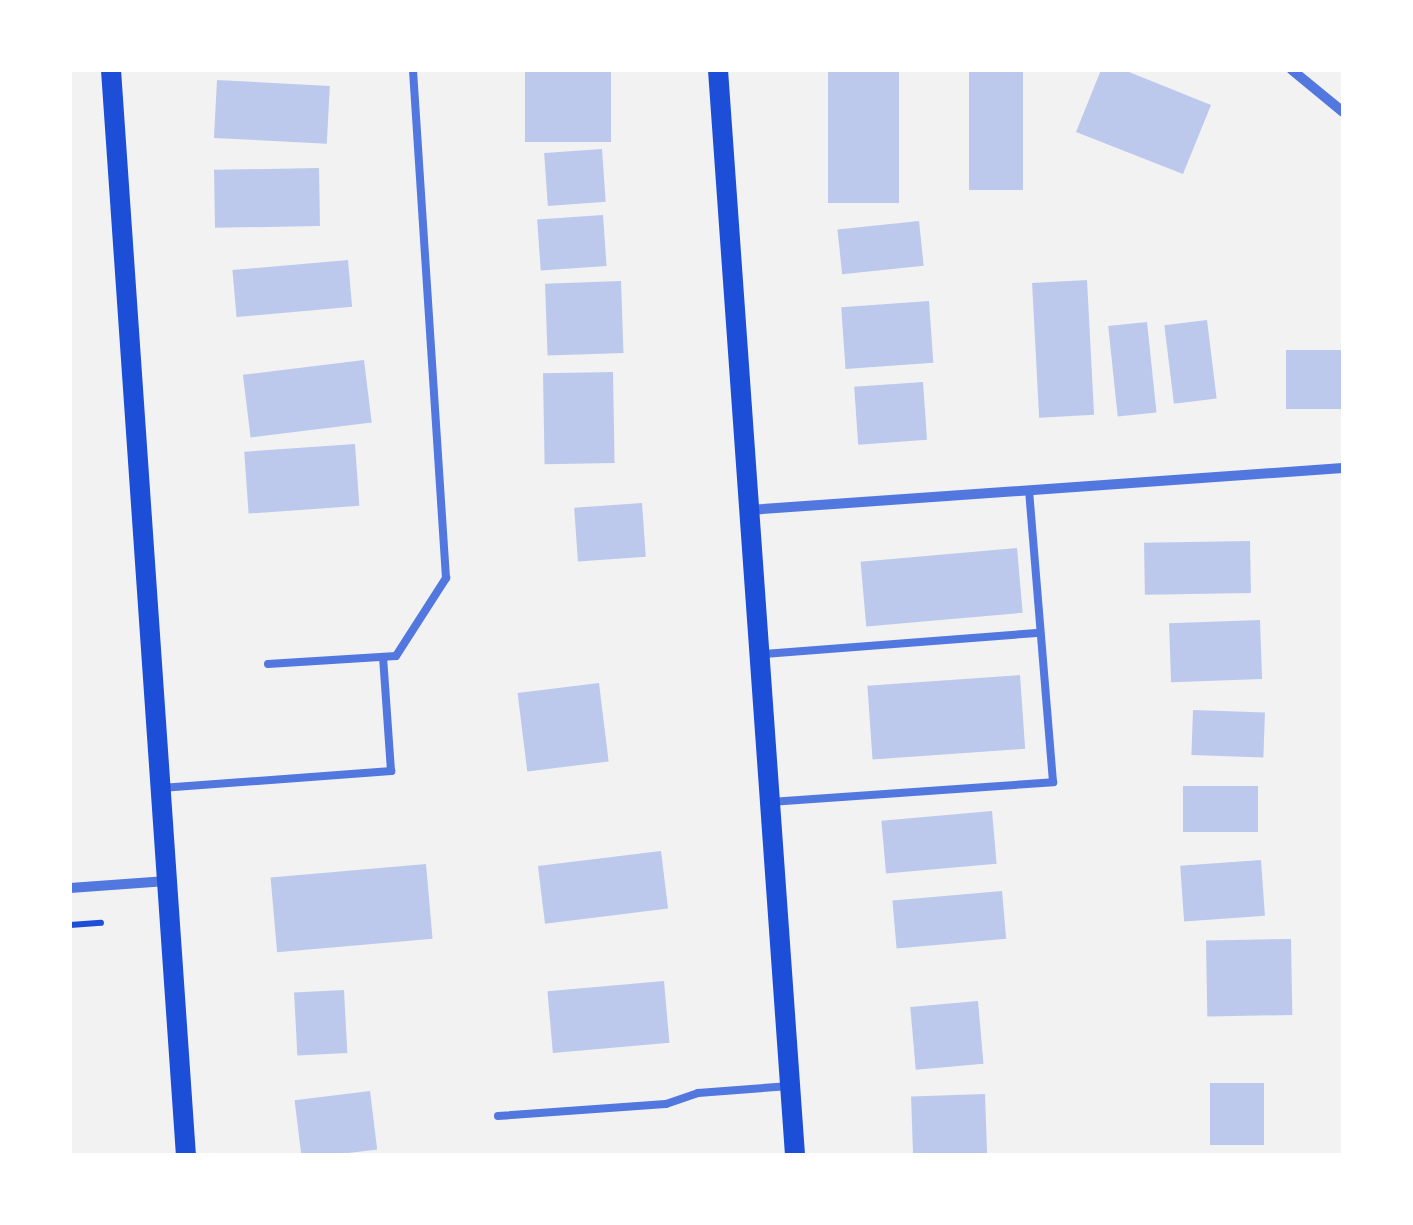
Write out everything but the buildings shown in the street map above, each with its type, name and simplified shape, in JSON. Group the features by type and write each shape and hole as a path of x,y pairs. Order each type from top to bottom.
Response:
{"main road":[{"path":"111,70 186,1155"},
{"path":"718,70 795,1155"}],"street":[{"path":"1292,70 1343,112"},
{"path":"749,510 1343,468"},
{"path":"70,888 167,881"}],"lane":[{"path":"268,664 396,656 446,578 413,70"},
{"path":"770,802 1052,782 1028,490"},
{"path":"759,654 1040,633"},
{"path":"161,788 390,771 382,657"},
{"path":"498,1116 790,1086"}],"path":[{"path":"70,925 101,923"}]}
